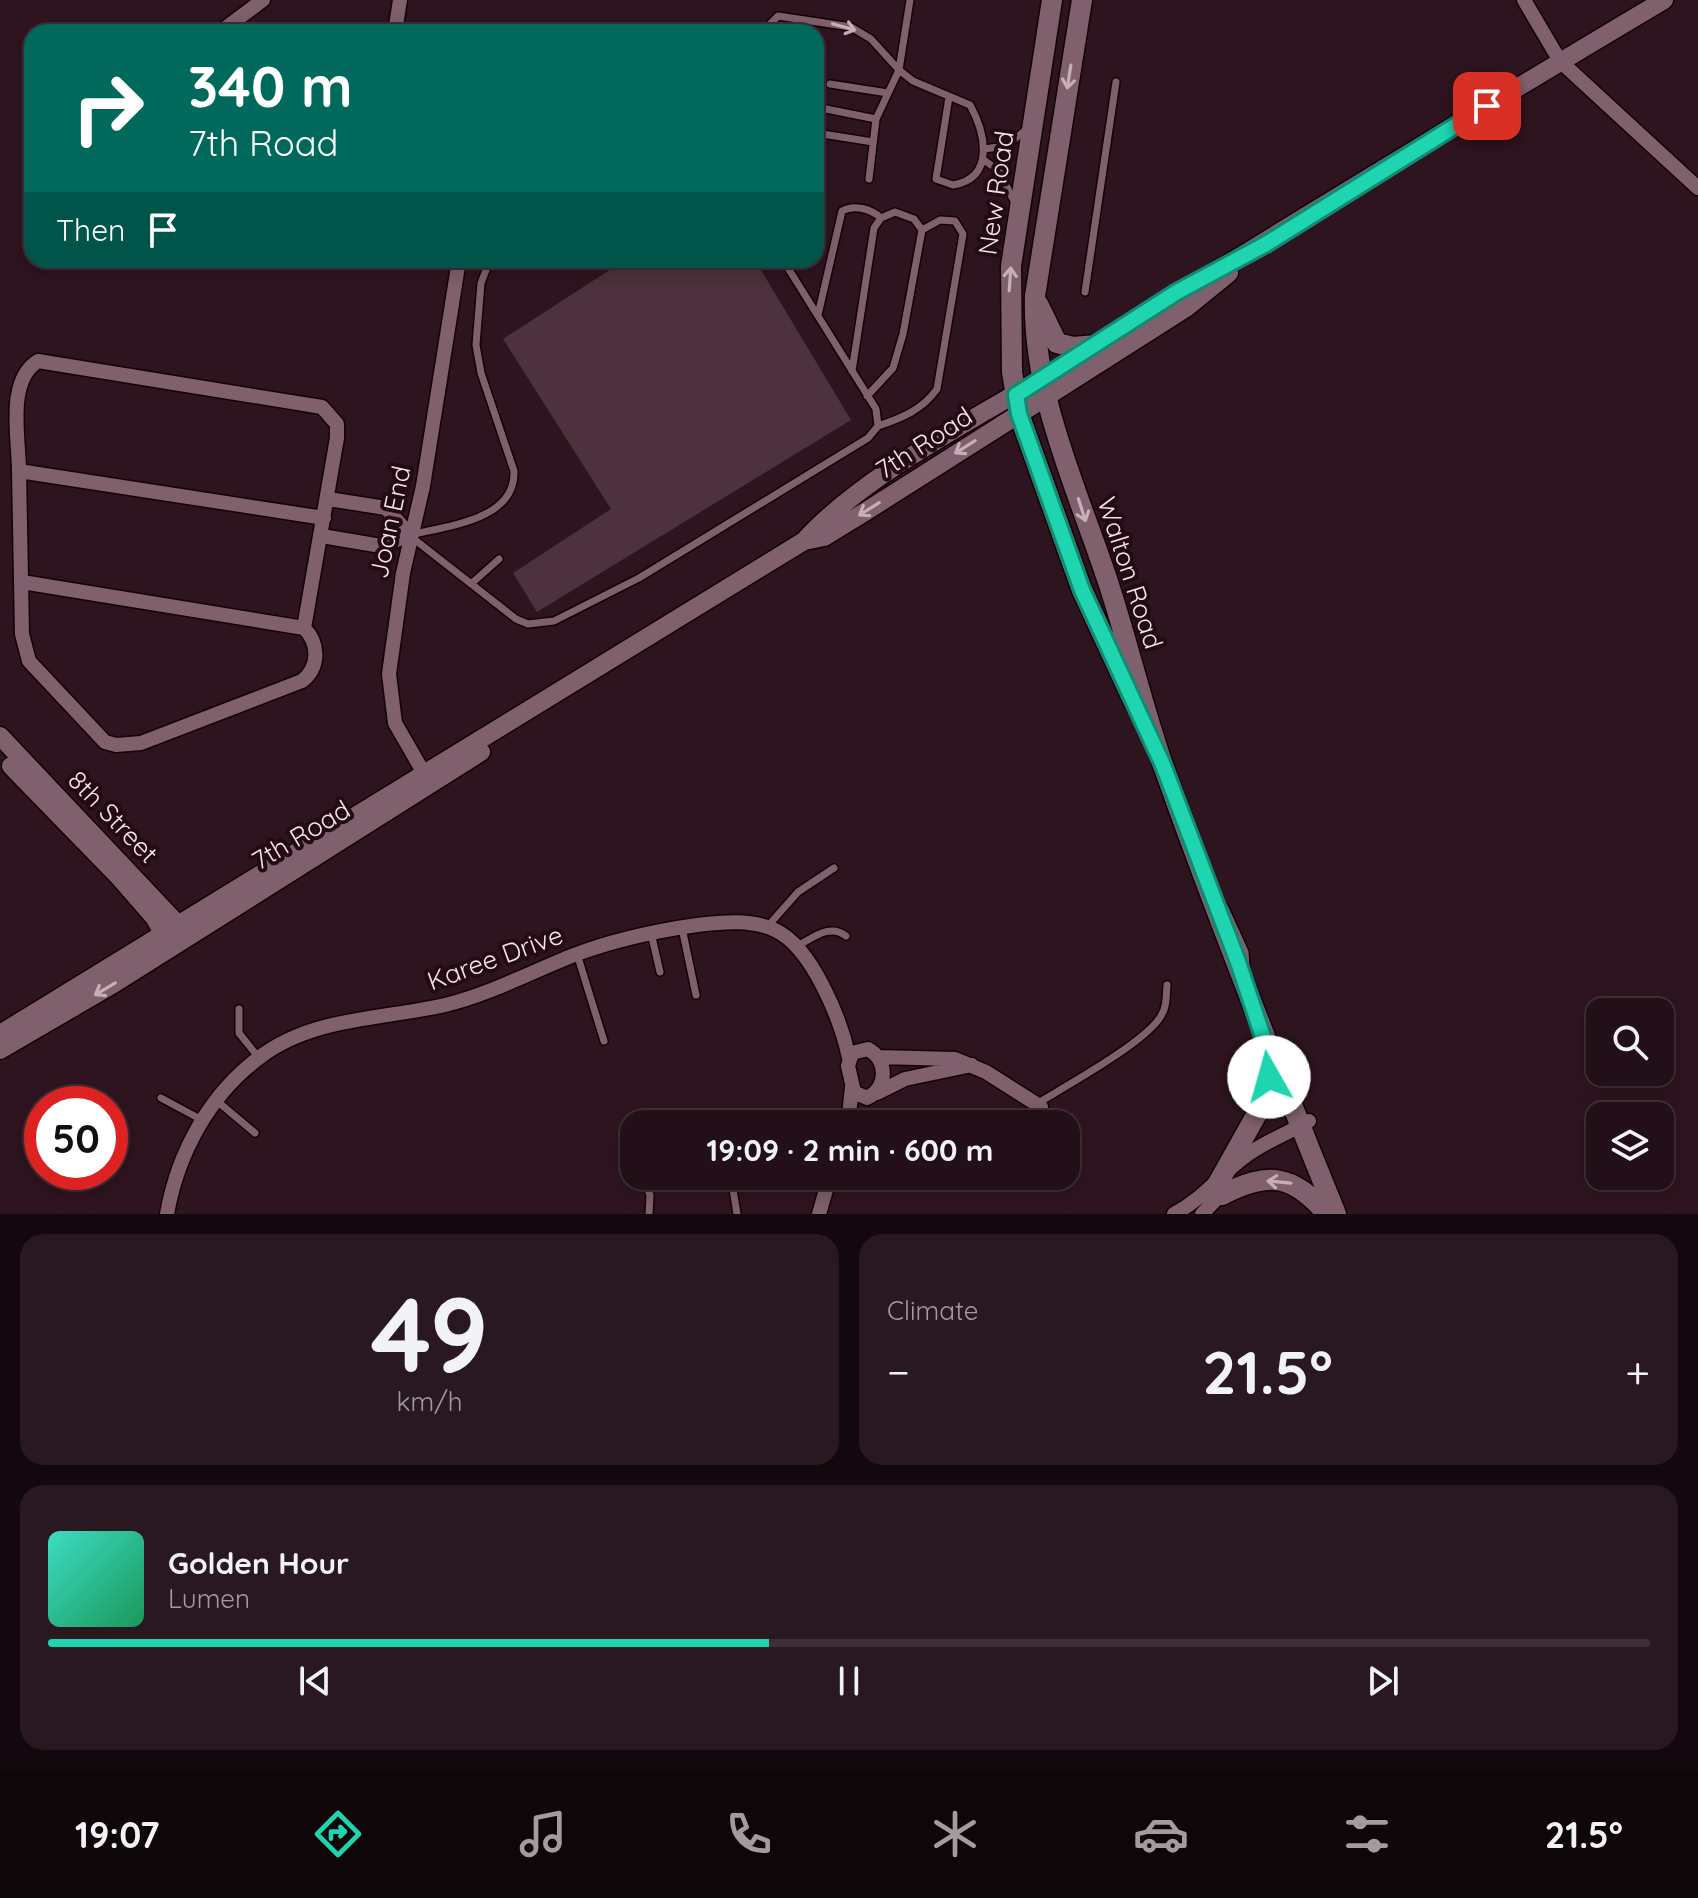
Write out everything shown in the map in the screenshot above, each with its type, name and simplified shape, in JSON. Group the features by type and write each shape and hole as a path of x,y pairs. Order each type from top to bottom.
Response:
{"main road":[{"name":"New Road","path":"1017,404 1009,304 1018,215 1052,0"},
{"name":"New Road","path":"1043,388 1033,337 1035,296 1075,1"},
{"path":"1035,296 1057,343 1073,347 1096,345"},
{"name":"Walton Road","path":"1043,388 1109,586 1163,765"},
{"name":"Walton Road","path":"1017,404 1082,590 1163,765 1306,1126 1336,1214"},
{"name":"Walton Road","path":"1242,969 1268,1052 1349,1214"},
{"path":"1219,1190 1263,1103 1270,1072 1268,1052"},
{"path":"1219,1190 1246,1183 1284,1180 1305,1189 1327,1214"}],"street":[{"path":"231,24 263,0"},
{"path":"396,24 400,0"},
{"path":"1524,0 1560,61 1698,188"},
{"name":"7th Road","path":"1043,388 1096,345 1177,292 1266,244 1664,0"},
{"name":"7th Road","path":"0,1034 175,934 428,780 586,672 622,655 804,541 824,537 847,523 1017,404 1186,308 1266,244"},
{"name":"Joan End","path":"428,780 395,723 389,690 390,653 410,535 423,486 458,268"},
{"path":"22,582 304,628 311,637 316,662 311,675 302,681 141,743 116,745 97,735 29,661 22,634 18,413 22,374 38,361 50,361 322,407 337,424 328,499 304,628"},
{"path":"19,471 324,518"},
{"path":"322,536 381,546 410,535 386,508 328,499"},
{"name":"8th Street","path":"0,736 175,934"},
{"name":"8th Street","path":"0,753 76,837 175,934"},
{"name":"Karee Drive","path":"167,1214 179,1171 202,1120 215,1100 259,1058 300,1035 468,998 577,954 651,933 734,923 767,927 796,947 840,1022 862,1049"},
{"name":"7th Road","path":"0,1050 175,934"},
{"name":"Karee Drive","path":"840,1022 849,1058"},
{"path":"851,1110 849,1058 862,1049 872,1050 878,1057 883,1078 861,1110"},
{"path":"878,1057 955,1059 972,1065 1038,1105"},
{"path":"917,1059 919,1076"},
{"path":"852,1087 857,1095 872,1096 919,1076 972,1065"},
{"path":"1174,1214 1202,1209 1219,1190 1232,1167 1258,1147 1306,1126"},
{"path":"819,1214 826,1190"}],"lane":[{"path":"869,179 876,119 899,70 910,0"},
{"path":"771,24 778,16 790,16 851,27 871,39 913,81 970,105 984,149 984,160 971,178 961,184 936,179 949,97"},
{"path":"1085,292 1116,82"},
{"path":"830,84 888,93"},
{"path":"824,109 876,119"},
{"path":"984,149 1006,146 1032,126"},
{"path":"824,134 873,142"},
{"path":"984,160 999,171 1018,215"},
{"path":"818,315 842,211 849,207 860,208 881,218"},
{"path":"852,371 874,228 881,218 895,212 914,219 922,230 903,334 893,368 867,396"},
{"path":"410,535 516,619 528,624 554,621 639,578 868,438 878,426 906,417 929,400 937,389 963,234 955,221 940,220 922,230"},
{"path":"410,535 470,520 510,498 514,471 481,373 476,345 481,283 487,268"},
{"path":"788,268 876,409 878,426"},
{"path":"471,584 499,559"},
{"path":"767,927 798,892 834,868"},
{"path":"682,928 696,995"},
{"path":"796,947 828,931 840,931 846,936"},
{"path":"651,933 660,972"},
{"path":"577,954 604,1041"},
{"path":"1038,1105 1091,1072 1154,1026 1165,1010 1167,985"},
{"path":"239,1009 239,1033 259,1058"},
{"path":"161,1098 202,1120"},
{"path":"215,1100 255,1133"},
{"path":"648,1190 649,1214"},
{"path":"733,1190 737,1214"}],"building":[{"path":"613,268 760,268 851,420 537,612 513,573 611,509 503,339"}],"route":[{"path":"1269,1077 1268,1052 1238,962 1163,765 1082,590 1019,414 1016,395 1177,292 1266,244 1487,106"}]}
